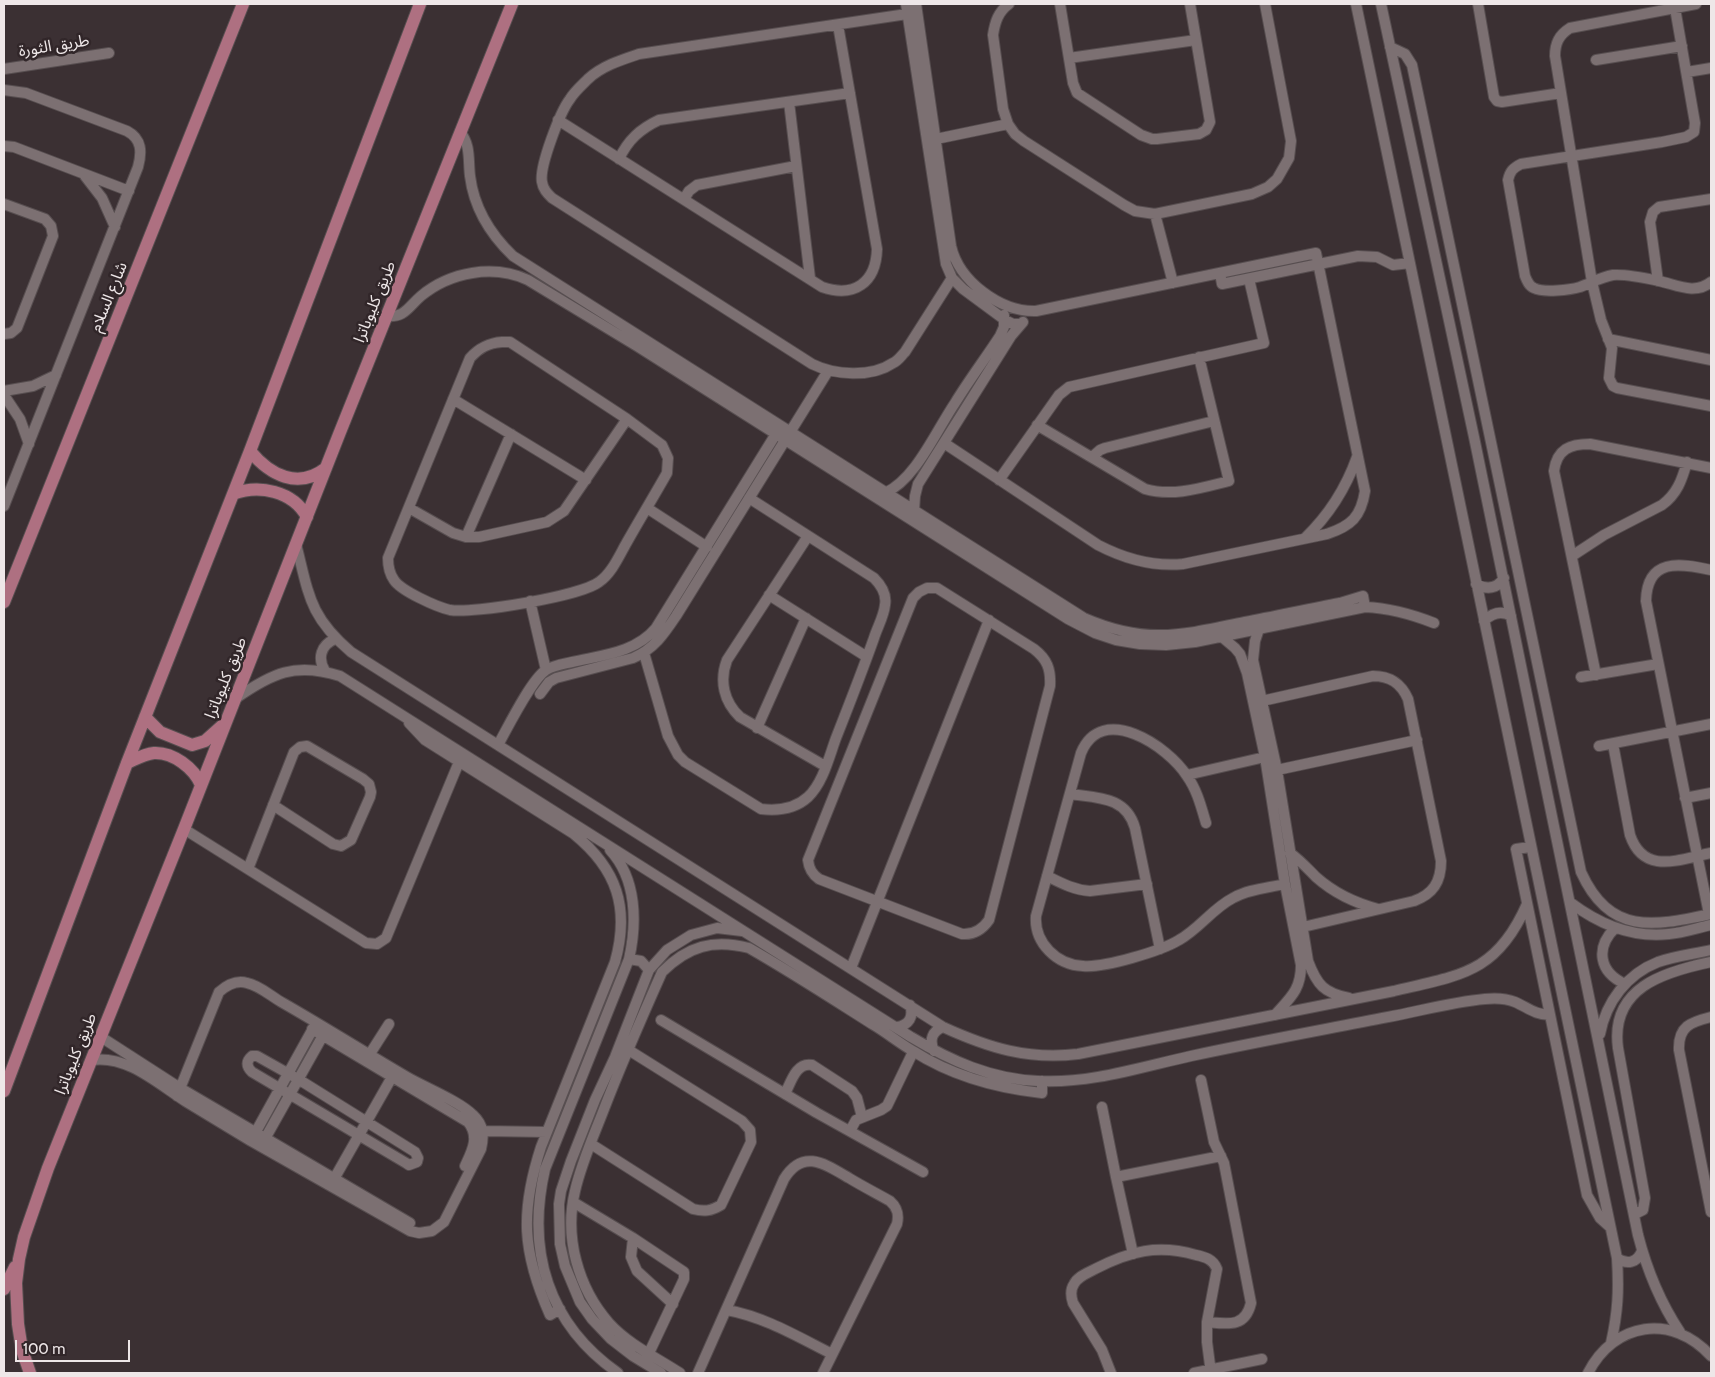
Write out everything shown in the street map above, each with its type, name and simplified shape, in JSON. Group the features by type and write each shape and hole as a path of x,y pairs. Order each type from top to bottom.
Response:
{"main road":[{"name":"شارع السلام","path":"4,602 243,4"},
{"path":"4,1091 127,763 250,451 420,4"},
{"name":"طريق كليوباترا","path":"30,1373 22,1350 18,1324 16,1296 19,1260 24,1237 50,1162 512,4"},
{"path":"250,451 269,469 290,478 313,477 326,468"},
{"path":"233,494 250,489 268,490 291,500 307,516"},
{"path":"145,717 164,735 192,745 205,741 226,723"},
{"path":"127,763 147,754 162,754 186,764 194,772 201,785"},
{"path":"4,1289 19,1260"}],"street":[{"path":"916,4 920,64 940,205 957,264 968,279 993,299 1007,307 1026,312 1052,309 1316,253 1365,491 1363,503 1358,514 1340,530 1183,564 1163,565 1141,562 1114,553 1098,545 944,444"},
{"path":"1009,4 999,14 993,35 1003,109 1008,124 1015,134 1024,141 1124,205 1135,211 1155,214 1252,194 1268,187 1281,174 1289,158 1291,141 1265,4"},
{"path":"1060,4 1073,84 1077,93 1141,135 1152,139 1200,134 1206,130 1210,122 1190,4"},
{"path":"1356,4 1617,1258 1617,1315 1611,1343"},
{"path":"1381,4 1504,578 1642,1251 1656,1290 1684,1334 1702,1345 1711,1356"},
{"path":"1478,4 1494,97 1502,102 1561,92"},
{"path":"1696,4 1570,28 1558,38 1555,56 1592,282 1600,320 1612,348 1609,378 1613,386 1617,388 1711,406"},
{"path":"1676,8 1696,128 1690,136 1571,158 1521,164 1514,167 1508,180 1525,276 1533,288 1540,290 1573,288 1606,277 1620,275 1658,281 1690,289 1700,288 1711,282"},
{"path":"920,64 906,9 838,25 640,54 612,63 589,78 570,98 558,120 541,177 547,194 812,364 828,371 851,373 871,371 884,368 895,362 905,352 952,278"},
{"path":"558,120 822,287 835,291 849,290 861,285 871,275 876,263 877,249 838,25"},
{"path":"1069,58 1196,40"},
{"path":"1596,60 1682,46"},
{"path":"1390,47 1405,54 1412,65 1581,872 1587,886 1596,899 1608,909 1632,921 1646,924 1666,923 1710,914 1658,664 1646,601 1646,587 1653,575 1663,568 1687,565 1711,570"},
{"name":"طريق الثورة","path":"4,69 109,53"},
{"path":"1686,72 1711,68"},
{"path":"4,90 26,93 132,134 139,142 140,155 138,167 129,192 4,506"},
{"path":"619,158 634,135 646,126 659,120 850,93"},
{"path":"789,102 810,278"},
{"path":"925,103 936,139 946,264 952,278 963,289 1005,320 1013,324 1021,324"},
{"path":"936,139 1008,124"},
{"path":"460,132 465,138 468,148 471,188 478,209 496,239 523,263 1084,628 1116,640 1153,645 1179,644 1364,608 1399,612 1434,623"},
{"path":"4,146 14,147 129,192"},
{"path":"684,200 692,188 702,184 796,166"},
{"path":"83,174 102,198 115,227"},
{"path":"1658,281 1650,222 1652,212 1659,207 1711,199"},
{"path":"4,204 45,219 49,222 53,231 51,241 17,328 12,333 4,334"},
{"path":"1155,214 1173,283"},
{"path":"1220,273 1222,284 1364,256 1383,259 1393,265 1410,263"},
{"path":"518,276 516,266 523,263"},
{"path":"386,316 394,317 400,315 430,290 456,277 488,272 518,276 528,280 885,493 1071,612 1097,624 1125,632 1152,636 1192,633 1340,603 1363,596 1364,608"},
{"path":"999,480 1059,395 1069,387 1264,342 1249,279"},
{"path":"885,493 898,486 910,475 954,403 1000,336 1004,327 1007,307"},
{"path":"914,511 918,484 1021,324 1026,312"},
{"path":"1608,339 1711,360"},
{"path":"510,342 627,419 662,445 668,458 667,473 611,569 599,583 580,590 530,601 469,611 450,610 432,604 397,584 390,572 388,558 470,358 477,351 493,343 510,342"},
{"path":"1038,425 1145,489 1167,493 1229,481 1199,357"},
{"path":"498,745 533,684 546,670 557,665 626,650 655,638 707,547 783,433 828,371"},
{"path":"4,391 33,386 56,375"},
{"path":"4,395 20,419 29,444"},
{"path":"453,399 586,480"},
{"path":"409,508 453,533 466,537 480,537 547,522 564,512 627,419"},
{"path":"1092,457 1105,448 1214,421"},
{"path":"540,694 556,678 624,661 644,653 749,498 783,433"},
{"path":"466,537 511,434"},
{"path":"1596,675 1554,471 1557,459 1569,447 1577,444 1590,444 1711,468"},
{"path":"1478,454 1493,451"},
{"path":"1303,539 1320,522 1335,502 1348,480 1357,456"},
{"path":"1572,556 1604,535 1670,499 1680,483 1687,462"},
{"path":"644,653 668,736 678,755 685,762 761,809 774,810 792,807 808,797 816,787 825,766 867,657 885,605 885,595 881,585 874,578 749,498"},
{"path":"646,508 707,547"},
{"path":"808,536 727,660 723,680 724,693 730,706 740,717 825,766"},
{"path":"296,544 311,603 322,622 336,639 351,652 943,1027 964,1037 1002,1050 1036,1056 1091,1052 1445,979 1465,973 1483,963 1498,950 1512,935 1527,904"},
{"path":"1476,584 1483,588 1490,588 1497,586 1504,578"},
{"path":"927,588 937,588 1034,649 1048,665 1050,686 988,920 985,925 974,934 962,934 878,901 819,879 811,871 808,860 913,598 927,588"},
{"path":"769,595 867,657"},
{"path":"530,601 546,670"},
{"path":"1484,620 1500,612 1511,616"},
{"path":"758,728 806,618"},
{"path":"851,968 989,620"},
{"path":"1259,629 1253,654 1277,770 1308,961 1319,984 1327,991 1339,996 1355,999"},
{"path":"1222,636 1235,648 1244,664 1265,756 1285,884 1298,945 1301,976 1298,988 1274,1015"},
{"path":"325,671 322,666 322,652 329,642 336,639"},
{"path":"1581,677 1658,664"},
{"path":"235,699 271,676 289,671 307,669 325,671 340,676 525,798 590,847 603,863 613,881 620,901 622,922 620,942 585,1053 545,1169 538,1210 537,1230 544,1271 550,1290 560,1309 589,1351 618,1373"},
{"path":"1262,701 1373,676 1387,678 1399,684 1408,699 1441,862 1441,872 1435,888 1424,898 1303,927"},
{"path":"403,716 424,740 459,762 603,842 744,931 913,1052 947,1069 998,1087 1042,1093 1042,1081"},
{"path":"1599,746 1711,724"},
{"path":"1206,822 1197,793 1187,775 1171,756 1153,743 1125,732 1109,730 1093,737 1083,749 1036,916 1036,928 1043,943 1058,958 1070,964 1089,966 1160,949 1188,935 1234,897 1285,884"},
{"path":"1277,770 1417,740"},
{"path":"1612,744 1630,834 1640,853 1648,859 1658,862 1668,862 1711,853"},
{"path":"248,869 273,805 294,752 303,746 307,746 363,779 370,788 370,797 351,840 341,846 333,844 273,805"},
{"path":"1187,775 1265,756"},
{"path":"184,829 366,943 382,942 386,938 459,762"},
{"path":"1545,777 1560,774"},
{"path":"1685,798 1711,793"},
{"path":"1070,794 1108,799 1124,808 1134,823 1160,949"},
{"path":"560,1309 550,1315 538,1287 530,1260 527,1202 532,1174 547,1132 629,959 634,917 632,896 626,876 616,857 603,842"},
{"path":"1530,846 1516,849 1587,1195 1600,1218 1610,1227"},
{"path":"1290,853 1301,860 1317,877 1336,892 1379,910"},
{"path":"1047,876 1083,891 1147,884"},
{"path":"1571,902 1597,920 1615,928 1640,934 1670,934 1711,925"},
{"path":"680,1373 610,1324 595,1304 581,1278 573,1249 573,1202 575,1191 649,970 667,950 691,935 718,928 744,931"},
{"path":"1615,928 1606,940 1602,954 1608,973 1616,980 1625,984"},
{"path":"661,1373 633,1356 611,1339 592,1319 580,1302 565,1266 560,1244 559,1204 561,1191 571,1161 595,1100 619,1058 627,1049 662,972 673,961 687,952 702,946 717,944 733,944 749,948 897,1027 934,1051 954,1061 980,1071 1008,1078 1042,1081 1069,1081 1098,1077 1239,1046 1476,1000 1497,998 1508,1000 1536,1013 1550,1015"},
{"path":"1599,1040 1607,1010 1625,984 1646,968 1657,963 1707,951 1708,963 1673,971 1642,986 1630,998 1619,1020 1617,1033 1618,1048 1645,1198 1643,1210 1635,1214"},
{"path":"629,959 640,961 649,970"},
{"path":"92,1060 108,1059 125,1063 179,1092 253,1137 412,1228 425,1230 438,1228 474,1156 481,1137 471,1119 461,1112 314,1026 250,983 242,982 230,985 219,992 179,1092"},
{"path":"897,1027 906,1024 910,1020 910,1006"},
{"path":"1711,1018 1692,1023 1681,1034 1678,1042 1708,1180 1711,1212"},
{"path":"661,1020 785,1094 923,1172"},
{"path":"367,1058 389,1024"},
{"path":"253,1137 314,1026"},
{"path":"934,1051 931,1046 932,1036 943,1027"},
{"path":"263,1142 324,1032"},
{"path":"101,1037 179,1092"},
{"path":"591,1144 693,1210 703,1211 712,1210 721,1205 751,1142 750,1130 742,1122 627,1049"},
{"path":"850,1131 855,1122 862,1117 887,1106 913,1052"},
{"path":"252,1056 257,1056 298,1079 414,1152 418,1158 416,1162 410,1165 252,1072 248,1068 248,1059 252,1056"},
{"path":"367,1058 392,1077 429,1094"},
{"path":"785,1094 799,1068 805,1064 812,1064 852,1091 857,1098 862,1117"},
{"path":"334,1179 392,1077"},
{"path":"1201,1080 1214,1142 1224,1162 1251,1303 1249,1311 1244,1318 1237,1322 1229,1324 1207,1322"},
{"path":"1102,1107 1134,1254"},
{"path":"481,1137 547,1132"},
{"path":"1116,1177 1221,1156"},
{"path":"702,1372 727,1310 789,1172 802,1162 819,1162 890,1201 898,1214 896,1224 823,1373"},
{"path":"308,1168 334,1179 352,1193"},
{"path":"573,1202 633,1238 684,1272 685,1276 673,1304 649,1353"},
{"path":"633,1238 631,1256 637,1271 673,1304"},
{"path":"1111,1373 1102,1350 1073,1303 1072,1289 1074,1282 1114,1260 1134,1254 1168,1249 1203,1257 1212,1261 1215,1265 1217,1273 1207,1322 1207,1342 1211,1371"},
{"path":"1617,1258 1626,1263 1632,1262 1640,1256 1642,1251"},
{"path":"727,1310 767,1322 832,1354"},
{"path":"1588,1373 1598,1356 1611,1343 1632,1332 1656,1328 1684,1334 1711,1343"},
{"path":"1194,1373 1262,1359"}]}
